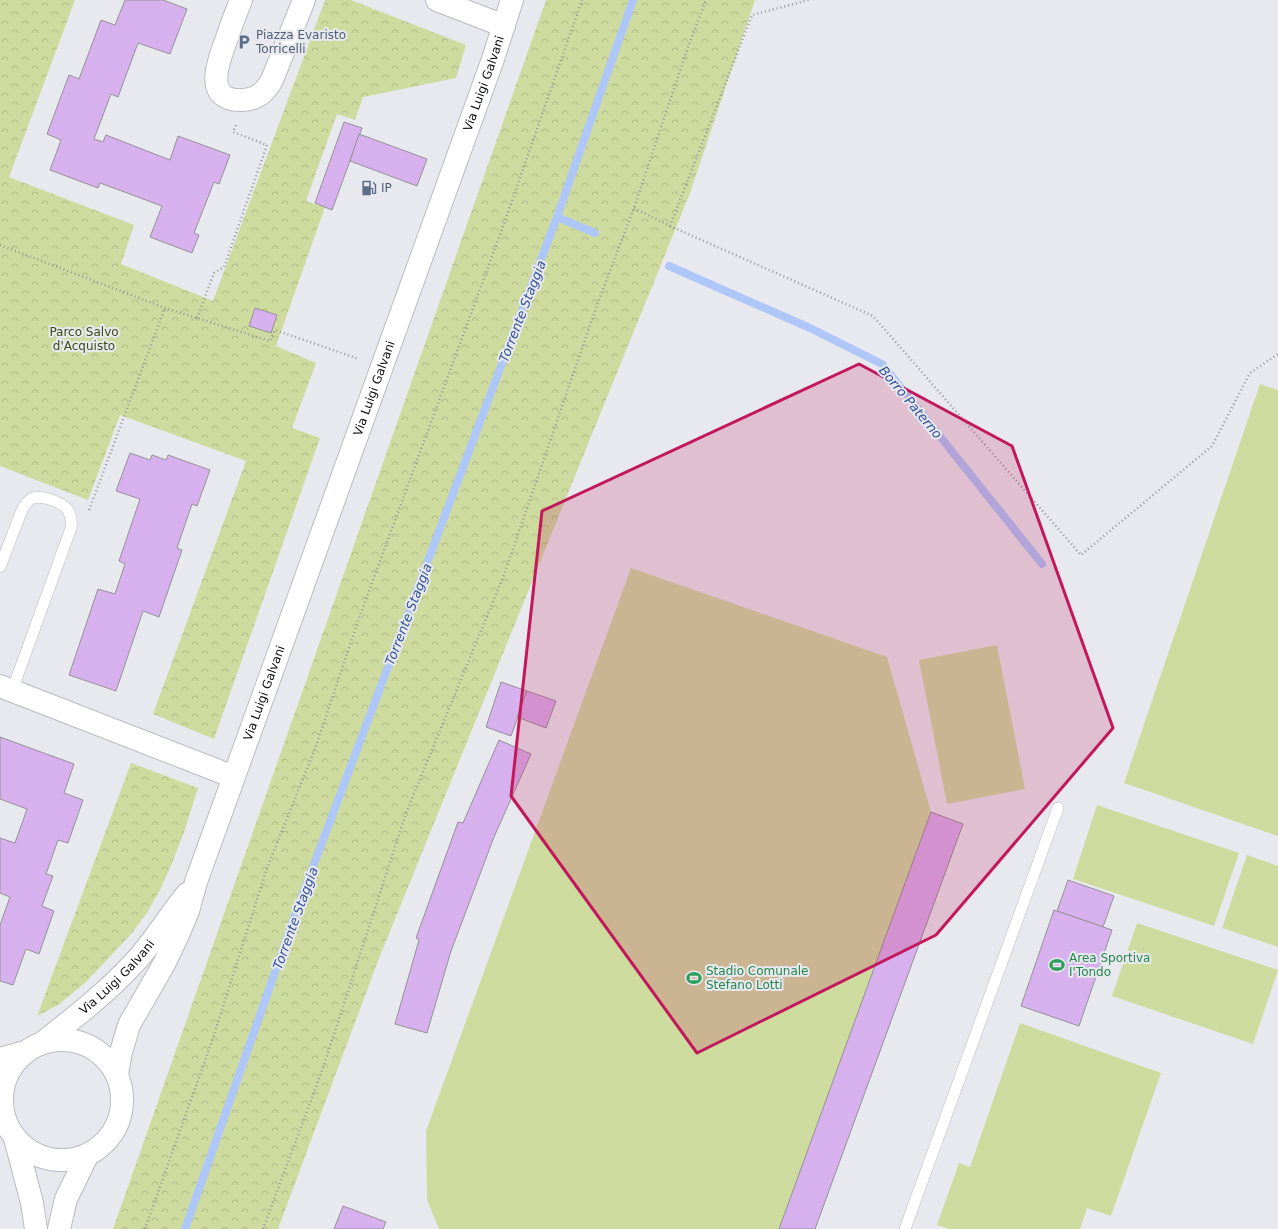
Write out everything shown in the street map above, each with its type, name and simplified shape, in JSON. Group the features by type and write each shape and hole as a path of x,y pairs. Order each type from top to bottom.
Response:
{"main road":[{"path":"240,0 220,58 216,82 217,87 223,96 228,99 245,100 251,100 261,94 265,91 272,80 304,0"},
{"path":"437,0 504,26"},
{"name":"Via Luigi Galvani","path":"117,1074 121,1052 129,1025 164,964 188,911 196,882 493,59 512,0"},
{"path":"6,688 234,777"},
{"name":"Via Luigi Galvani","path":"34,1048 56,1040 71,1040 85,1044 98,1051 117,1074 122,1089 123,1106 119,1121 111,1135 100,1147 87,1156 72,1160 56,1161 40,1157 26,1149 15,1138 6,1123 1,1105 2,1091 7,1076 14,1063 94,1002 133,964 196,882"},
{"path":"0,1059 34,1048"},
{"name":"Via Luigi Galvani","path":"15,1138 32,1203 36,1229"},
{"name":"Via Luigi Galvani","path":"59,1229 66,1199 87,1156"}],"lane":[{"path":"0,567 20,515 30,500 40,497 61,504 68,511 71,520 70,533 6,688"},
{"path":"905,1229 1058,808"}],"path":[{"path":"145,1229 212,1041 267,868 315,749 358,621 505,221 582,0"},
{"path":"263,1229 323,1068 406,813 504,576 597,305 634,208 687,50 706,0"},
{"path":"670,226 752,15 809,0"},
{"path":"197,318 214,273 224,267 267,145 233,132 245,100"},
{"path":"634,208 670,226 873,316 1081,555 1212,446 1250,373 1278,354"},
{"path":"0,245 165,308 270,342 275,330 382,366"},
{"path":"71,520 80,518 88,512 90,508 165,308"}],"highlighted area":[{"path":"859,364 1012,446 1113,728 936,935 697,1053 511,796 542,511"}],"green space":[{"name":"Parco Salvo d'Acquisto","path":"0,0 75,0 9,177 134,225 121,264 213,301 325,0 351,0 466,45 456,78 363,97 355,120 337,114 306,201 325,207 276,346 316,363 292,428 320,438 214,739 153,714 246,461 120,415 88,500 0,466"},
{"path":"546,0 755,0 690,193 378,961 278,1229 113,1229"},
{"path":"1260,384 1278,390 1278,836 1124,783"},
{"name":"Stadio Comunale Stefano Lotti","path":"631,568 887,657 931,812 963,824 815,1229 439,1229 427,1200 426,1131"},
{"path":"997,645 1025,789 947,804 919,660"},
{"path":"131,763 198,788 184,832 160,890 147,913 131,934 86,982 58,1005 37,1016"},
{"path":"1097,805 1239,853 1214,926 1073,879"},
{"path":"1247,855 1278,866 1278,947 1222,928"},
{"path":"1137,923 1278,970 1253,1044 1112,996"},
{"path":"1020,1023 1161,1073 1111,1216 1087,1208 1080,1229 950,1229 937,1225 959,1163 970,1167"}],"building":[{"path":"125,0 163,0 187,9 170,54 138,43 118,97 111,94 94,139 103,142 106,135 170,160 178,136 230,155 219,184 214,182 194,233 199,235 192,253 150,237 162,206 100,183 98,188 50,170 61,140 47,134 69,75 79,79 101,20 115,25"},
{"path":"344,122 362,128 332,210 315,203"},
{"path":"359,134 427,159 417,186 350,161"},
{"path":"255,308 277,315 271,333 249,326"},
{"path":"130,453 150,460 152,455 166,460 168,455 210,470 197,506 192,504 177,548 182,550 159,617 143,611 116,691 69,675 98,589 115,594 125,564 119,561 140,499 116,491"},
{"path":"501,682 527,691 511,736 486,727"},
{"path":"527,691 556,701 546,728 517,717"},
{"path":"0,737 74,764 64,793 83,800 68,843 58,840 46,874 53,876 42,906 54,911 39,954 26,949 13,985 0,981 0,925 10,897 0,893 0,838 15,843 27,809 0,799"},
{"path":"499,740 531,754 494,837 451,951 427,1033 395,1024 419,940 416,938 458,822 463,823"},
{"path":"931,812 963,824 815,1229 779,1229"},
{"path":"1068,880 1114,896 1103,927 1057,911"},
{"path":"1054,910 1112,930 1079,1026 1021,1006"},
{"path":"343,1206 386,1222 383,1229 334,1229"}],"waterway":[{"name":"Torrente Staggia","path":"185,1229 296,912 557,217 633,0"},
{"name":"Borro Paterno","path":"557,217 595,233"},
{"name":"Borro Paterno","path":"669,266 810,328 882,364 1042,564"}],"place":[{"name":"Piazza Evaristo Torricelli","path":"244,42"},
{"name":"IP","path":"369,188"},
{"name":"Area Sportiva I'Tondo","path":"1057,965"},
{"name":"Stadio Comunale Stefano Lotti","path":"694,978"}]}
